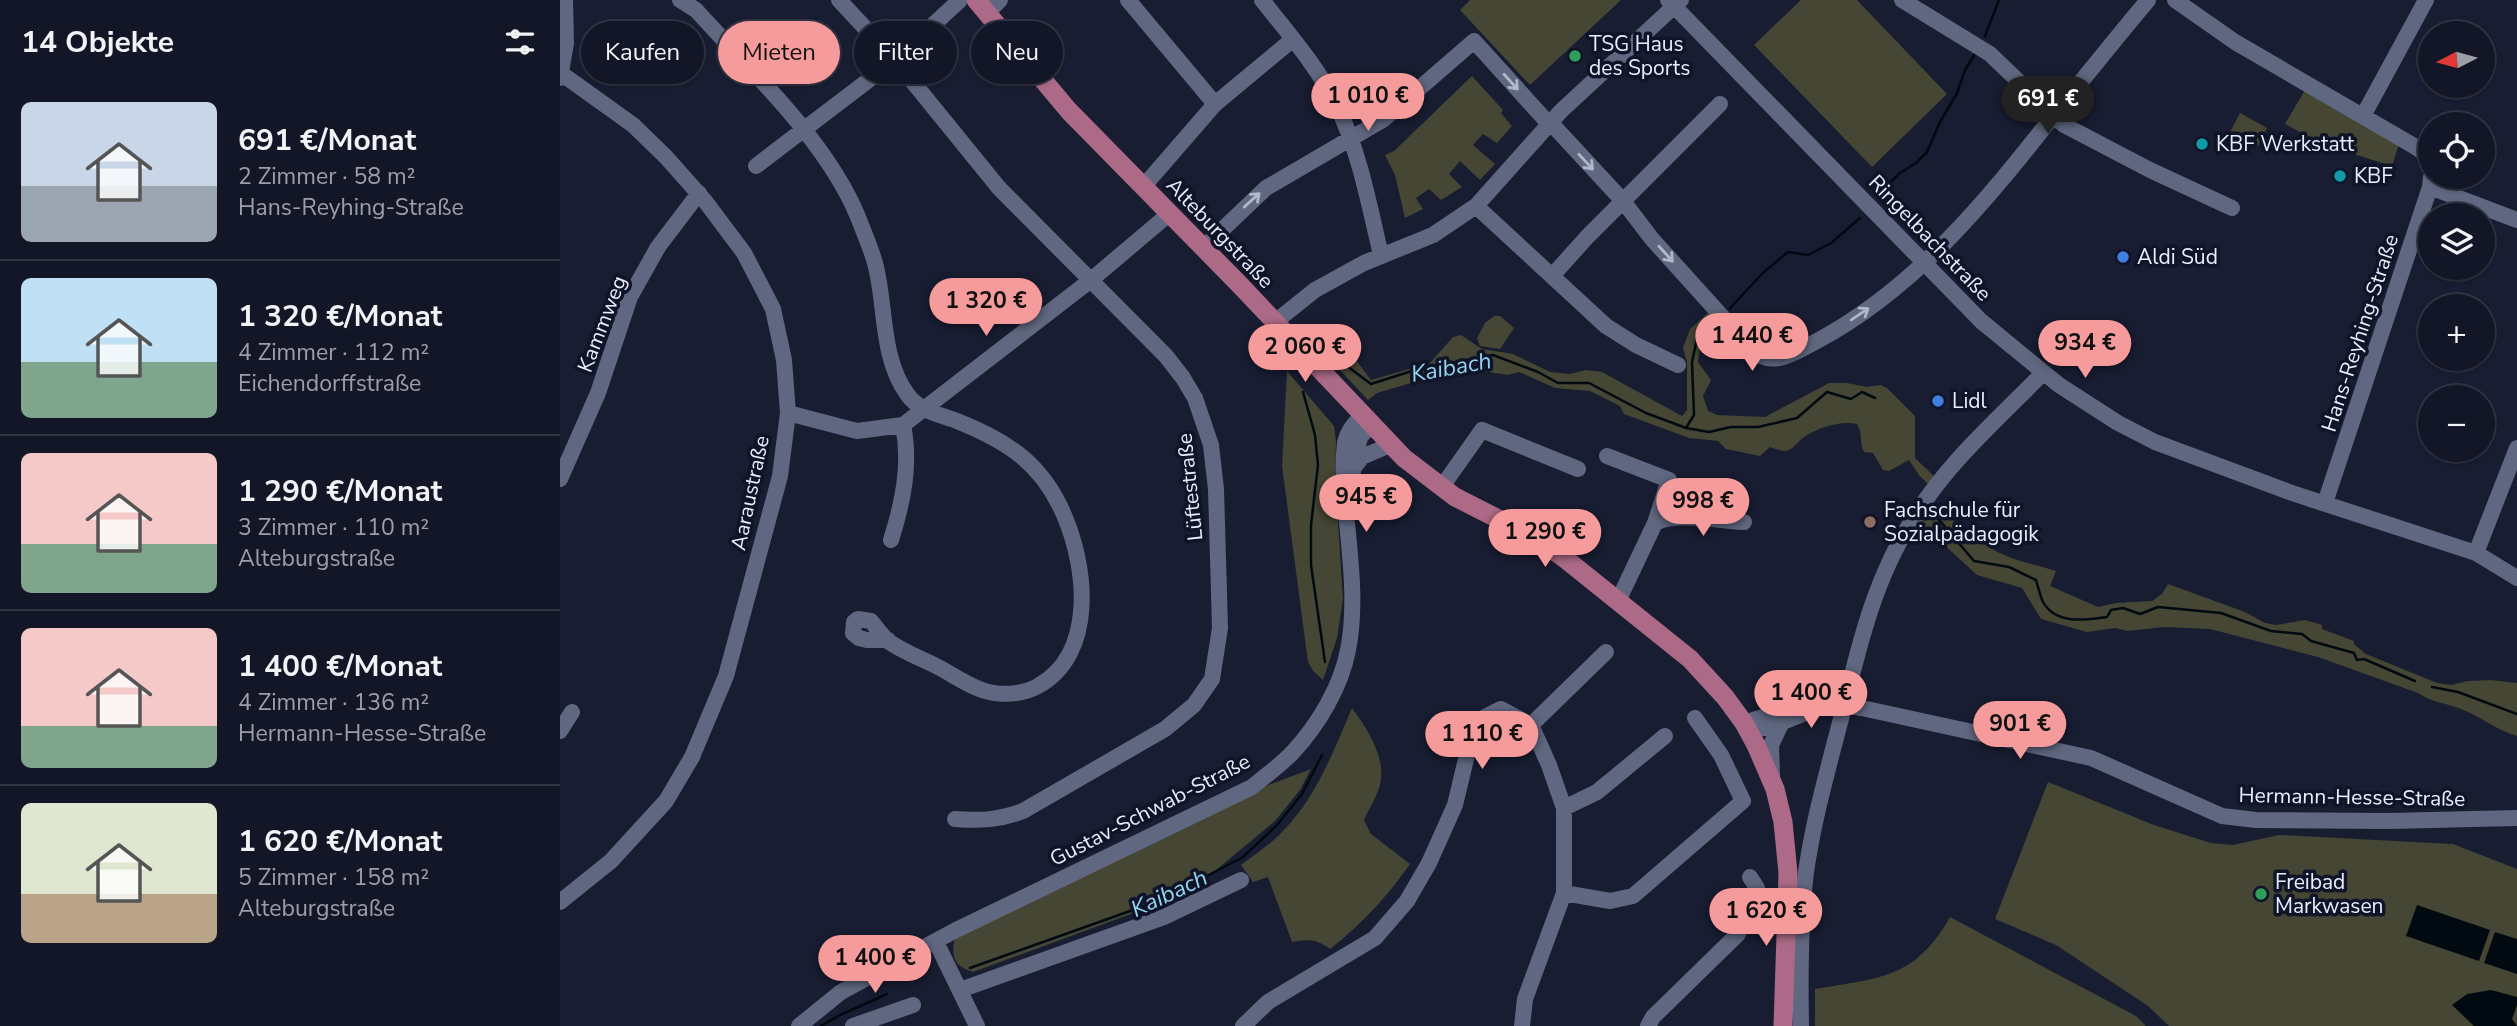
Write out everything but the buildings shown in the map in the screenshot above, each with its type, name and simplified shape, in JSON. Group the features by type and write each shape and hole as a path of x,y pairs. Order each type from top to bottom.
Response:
{"main road":[{"name":"Alteburgstraße","path":"988,4 1059,101 1413,467 1441,488 1535,538 1563,557 1690,659 1716,686 1746,727 1774,789 1783,822 1788,873 1783,1026"}],"street":[{"path":"561,76 566,43 565,0"},
{"path":"680,0 701,5 805,131 832,170 857,214 875,265 894,370 907,395 924,409 958,421 1000,441 1035,466 1052,490 1065,516 1081,586 1081,611 1076,643 1066,663 1051,679 1032,689 1007,694 982,690 888,640"},
{"name":"Lüftestraße","path":"839,0 859,21"},
{"path":"937,21 960,0"},
{"path":"1128,0 1215,104"},
{"path":"1262,0 1328,89 1351,139 1381,255"},
{"path":"1902,0 1990,54 2064,125 2232,208"},
{"path":"1203,248 1266,188 1351,139 1403,104 1474,41 1623,201 1652,239 1746,344 1765,359 1773,360 1788,356 1835,331 1885,297 1926,263 1984,202 2148,0"},
{"path":"2175,0 2235,42 2418,149"},
{"path":"2363,116 2426,0"},
{"path":"1275,322 1306,295 1381,255 1433,235 1476,206 1549,123 1675,2"},
{"name":"Ringelbachstraße","path":"1675,2 1982,320 2043,373 2118,423 2155,442 2199,460 2476,554 2517,578"},
{"path":"1143,187 1215,104 1293,40"},
{"name":"Aaraustraße","path":"560,902 611,861 666,801 692,757 726,676 780,476 788,413 784,360 773,309 744,253 699,193 666,157 632,125 561,76"},
{"path":"756,166 865,84"},
{"name":"Lüftestraße","path":"914,84 999,188 1184,377 1205,421 1216,489 1219,642 1212,679 1194,705 1166,729 1023,811 1006,818 985,821 955,819"},
{"path":"1552,276 1720,104"},
{"name":"Hans-Reyhing-Straße","path":"2325,503 2429,189"},
{"path":"2447,189 2517,219"},
{"name":"Kammweg","path":"560,479 598,393 630,297 658,247 699,193"},
{"path":"1476,206 1619,336 1678,365"},
{"path":"788,413 857,431 903,425 1091,280 1169,214"},
{"path":"1801,1026 1801,950 1806,873 1823,789 1870,610 1887,567 1914,517 1939,481 1966,449 2043,373"},
{"name":"Gustav-Schwab-Straße","path":"1346,509 1360,437 1366,421"},
{"name":"Gustav-Schwab-Straße","path":"799,1026 841,992 936,942 1252,787 1292,754 1314,726 1334,692 1348,653 1352,600 1344,485 1345,443 1351,429 1366,421"},
{"path":"891,540 906,470 903,425"},
{"path":"1441,488 1482,430 1578,469"},
{"path":"1353,469 1362,457 1390,445"},
{"path":"2476,554 2517,448"},
{"path":"1606,456 1670,480 1655,523 1618,601"},
{"path":"1655,523 1661,520 1693,519 1744,522"},
{"path":"1531,725 1606,652"},
{"name":"Hermann-Hesse-Straße","path":"1746,727 1781,724 1827,705"},
{"name":"Hermann-Hesse-Straße","path":"1746,727 1792,708 1844,705 1943,724 2091,758 2222,816 2256,820 2389,821 2517,818"},
{"path":"1244,1026 1268,1002 1334,965 1375,937 1407,901 1429,863 1455,805 1472,734 1483,718 1501,709 1531,725 1564,808 1564,893 1525,999 1522,1026"},
{"path":"560,731 572,712"},
{"path":"1564,893 1610,901 1633,896 1743,801 1721,755 1695,718"},
{"path":"1774,789 1771,750 1781,724"},
{"path":"1564,808 1597,792 1665,736"},
{"path":"1648,1026 1653,1017 1732,941 1743,925 1757,888 1750,877"},
{"path":"960,990 1164,917 1241,880"},
{"path":"936,942 977,1026"},
{"path":"853,1026 913,1004"},
{"path":"1772,1026 1783,1006"}],"green space":[{"path":"1470,0 1621,0 1530,85 1460,10"},
{"path":"1801,0 1857,0 1947,94 1872,167 1754,45"},
{"path":"1472,76 1503,110 1501,113 1512,126 1497,143 1483,134 1473,145 1495,164 1480,180 1460,161 1449,174 1462,187 1441,200 1429,189 1416,198 1423,209 1405,218 1395,175 1385,155 1394,151"},
{"path":"2308,85 2401,138 2392,166 2322,144 2285,124"},
{"path":"2240,113 2267,128 2258,146 2230,132"},
{"path":"1712,309 1724,324 1700,347 1698,362 1711,380 1703,396 1708,411 1717,415 1765,417 1829,383 1867,387 1881,385 1915,416 1915,458 1939,481 1933,489 1909,460 1889,471 1883,470 1873,453 1864,452 1857,424 1844,423 1822,428 1804,437 1789,450 1770,447 1760,456 1726,449 1718,441 1689,438 1624,414 1620,406 1590,391 1555,388 1519,372 1508,375 1475,370 1435,380 1421,380 1377,393 1368,400 1326,355 1342,351 1353,356 1371,380 1430,363 1453,337 1461,335 1482,349 1513,354 1550,372 1602,372 1682,416 1687,410 1687,362 1683,348 1690,329"},
{"path":"1494,316 1500,316 1514,328 1500,349 1480,346 1477,338 1485,323"},
{"path":"1287,371 1334,426 1336,441 1335,477 1343,599 1337,638 1323,680 1308,662 1282,466"},
{"path":"1930,500 1967,532 1998,552 2056,571 2050,586 2098,607 2152,601 2162,594 2168,584 2245,612 2265,623 2276,625 2305,620 2322,625 2322,629 2354,641 2366,654 2437,683 2451,685 2491,680 2517,683 2517,736 2461,709 2318,657 2210,629 2164,627 2127,631 2115,628 2087,632 2041,619 2022,588 1977,575 1916,519"},
{"path":"1352,708 1373,741 1380,760 1379,789 1364,820 1371,834 1410,864 1373,910 1330,949 1312,941 1292,942 1268,877 1253,882 1241,865 1278,836 1305,803 1323,773"},
{"path":"1311,769 1300,790 1275,821 1197,886 1158,904 973,972 957,963 953,950 955,937 1255,790"},
{"name":"Freibad Markwasen","path":"2048,782 2154,825 2211,843 2233,845 2279,835 2453,844 2517,869 2517,1026 2169,1026 2148,1006 2056,945 1995,919"},
{"path":"1950,917 2136,1016 2146,1026 1815,1026 1815,989 1877,978 1909,964 1937,937"}],"shaded area":[{"path":"2417,905 2490,930 2479,961 2406,936"},
{"path":"2495,932 2517,939 2517,974 2484,963"},
{"path":"2491,990 2517,997 2512,1019 2517,1026 2474,1026 2452,1005 2467,994"}],"waterway":[{"name":"Kaibach","path":"1985,36 1999,0"},
{"name":"Kaibach","path":"1881,191 1927,152 1976,52"},
{"name":"Kaibach","path":"1730,308 1764,272 1788,252 1808,255 1831,243 1860,218"},
{"name":"Kaibach","path":"1686,428 1694,415 1692,362 1698,334 1716,320"},
{"name":"Kaibach","path":"1335,357 1371,384 1418,369 1493,355 1538,372 1558,383 1589,383 1646,413 1686,428 1709,432 1731,427 1758,427 1797,418 1827,392 1851,399 1862,392 1875,398"},
{"name":"Kaibach","path":"1303,392 1315,435 1318,465 1311,525 1311,565 1325,662"},
{"path":"1934,514 1974,561 2009,567 2036,580 2043,602 2063,618 2081,620 2107,617 2111,610 2123,608 2140,614 2158,607 2221,613 2271,631 2302,634 2311,641 2354,653 2357,660 2364,659 2415,681"},
{"path":"2432,687 2458,692 2517,714"},
{"name":"Kaibach","path":"970,968 1161,900 1243,857 1277,825 1302,794 1322,755"},
{"name":"Kaibach","path":"821,1026 887,994"}],"place":[{"name":"TSG Haus des Sports","path":"1575,56"},
{"name":"KBF Werkstatt","path":"2202,144"},
{"name":"KBF","path":"2340,176"},
{"name":"Aldi Süd","path":"2123,257"},
{"name":"Lidl","path":"1938,401"},
{"name":"Fachschule für Sozialpädagogik","path":"1870,522"},
{"name":"Freibad Markwasen","path":"2261,894"}]}
